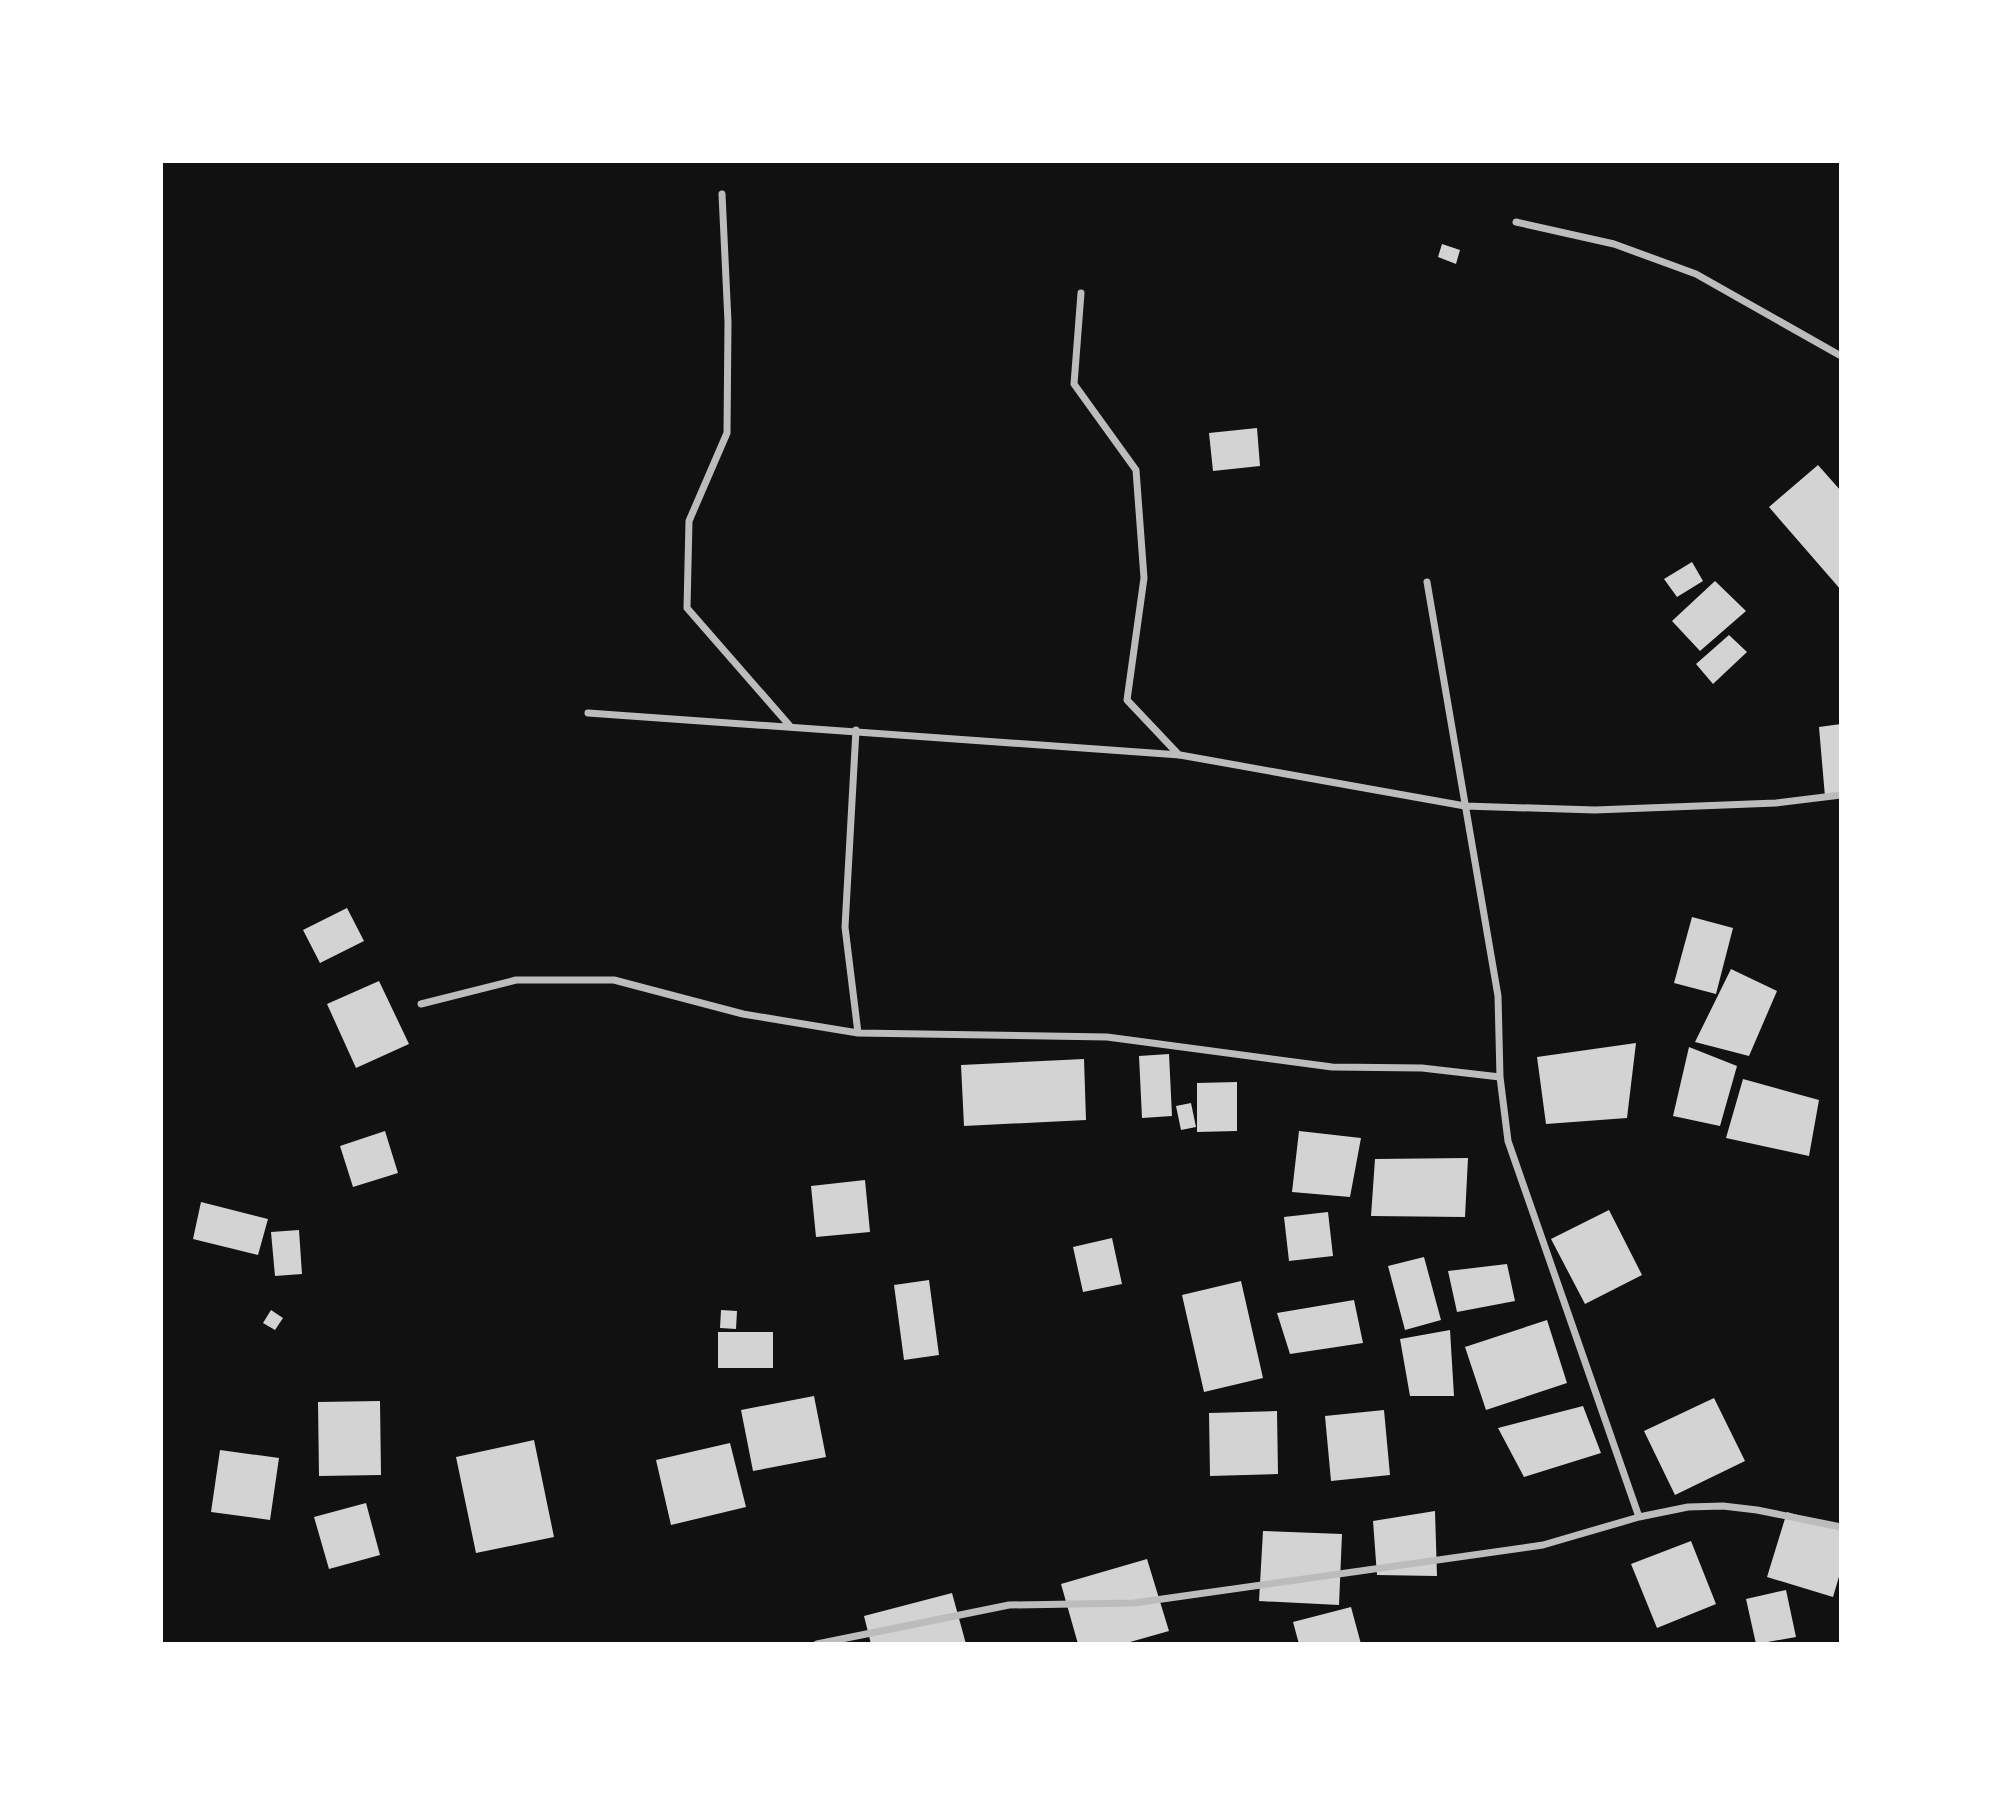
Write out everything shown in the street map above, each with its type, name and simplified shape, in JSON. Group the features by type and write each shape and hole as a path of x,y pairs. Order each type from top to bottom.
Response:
{"street":[{"path":"722,194 728,322 727,433 689,521 687,608 790,726"},
{"path":"1516,222 1614,244 1696,274 1841,356"},
{"path":"1081,293 1074,384 1136,470 1144,578 1127,700 1180,755"},
{"path":"1427,582 1498,996 1500,1077 1508,1141 1639,1517"},
{"path":"588,713 1180,755 1465,807 1623,809 1776,803 1841,795"},
{"path":"856,730 845,927 858,1033"},
{"path":"421,1004 516,980 614,980 743,1014 858,1033 1107,1037 1332,1067 1422,1068 1500,1077"},
{"path":"817,1644 1009,1605 1134,1603 1543,1545 1639,1517 1688,1507 1723,1506 1841,1527"}],"building":[{"path":"1442,244 1460,250 1456,264 1438,257"},
{"path":"1257,428 1260,466 1213,471 1209,433"},
{"path":"1818,465 1841,491 1841,590 1769,507"},
{"path":"1692,562 1703,581 1677,597 1664,579"},
{"path":"1715,581 1746,611 1700,651 1672,621"},
{"path":"1729,635 1747,652 1713,684 1696,664"},
{"path":"1841,724 1841,795 1825,797 1819,727"},
{"path":"347,908 364,941 320,963 303,930"},
{"path":"1692,917 1733,928 1716,994 1674,983"},
{"path":"1731,969 1777,991 1749,1056 1695,1042"},
{"path":"379,981 409,1044 356,1068 327,1004"},
{"path":"1636,1043 1627,1118 1546,1124 1537,1057"},
{"path":"1689,1047 1737,1066 1720,1126 1673,1116"},
{"path":"1169,1054 1172,1116 1142,1118 1139,1056"},
{"path":"1084,1059 1086,1120 964,1126 961,1065"},
{"path":"1743,1079 1819,1100 1809,1156 1726,1138"},
{"path":"1237,1082 1237,1131 1197,1132 1197,1083"},
{"path":"1191,1103 1196,1127 1181,1130 1176,1106"},
{"path":"385,1131 398,1173 353,1187 340,1146"},
{"path":"1299,1131 1361,1138 1350,1197 1292,1192"},
{"path":"1468,1158 1465,1217 1371,1216 1375,1159"},
{"path":"865,1180 870,1232 816,1237 811,1186"},
{"path":"201,1202 268,1219 258,1255 193,1239"},
{"path":"1609,1210 1642,1275 1585,1304 1551,1239"},
{"path":"1328,1212 1333,1256 1289,1261 1284,1217"},
{"path":"299,1230 302,1274 275,1276 271,1232"},
{"path":"1112,1238 1122,1284 1083,1292 1073,1247"},
{"path":"1424,1257 1441,1320 1405,1330 1388,1266"},
{"path":"1507,1264 1515,1301 1457,1312 1448,1271"},
{"path":"929,1280 939,1355 904,1360 894,1285"},
{"path":"1241,1281 1263,1378 1204,1392 1182,1295"},
{"path":"1354,1300 1363,1343 1290,1354 1277,1313"},
{"path":"271,1310 283,1318 275,1330 263,1323"},
{"path":"721,1310 737,1311 736,1329 720,1328"},
{"path":"1547,1320 1567,1383 1486,1410 1465,1347"},
{"path":"1450,1330 1454,1396 1410,1396 1400,1339"},
{"path":"718,1332 773,1332 773,1368 718,1368"},
{"path":"814,1396 826,1457 753,1471 741,1410"},
{"path":"1714,1398 1745,1461 1675,1495 1644,1431"},
{"path":"380,1401 381,1475 319,1476 318,1402"},
{"path":"1583,1406 1601,1453 1524,1477 1498,1428"},
{"path":"1384,1410 1390,1475 1331,1481 1325,1416"},
{"path":"1277,1411 1278,1474 1210,1476 1209,1413"},
{"path":"534,1440 554,1537 476,1553 456,1457"},
{"path":"730,1443 746,1507 671,1525 656,1460"},
{"path":"220,1450 279,1458 270,1520 211,1512"},
{"path":"366,1503 380,1555 329,1569 314,1517"},
{"path":"1435,1511 1437,1576 1377,1575 1373,1521"},
{"path":"1787,1512 1841,1528 1841,1570 1833,1597 1767,1577"},
{"path":"1263,1531 1342,1534 1339,1605 1259,1601"},
{"path":"1691,1541 1716,1604 1657,1628 1631,1564"},
{"path":"1147,1559 1169,1631 1123,1644 1078,1644 1061,1584"},
{"path":"1786,1590 1796,1637 1756,1644 1746,1599"},
{"path":"952,1593 966,1644 871,1644 864,1616"},
{"path":"1351,1607 1361,1644 1299,1644 1293,1622"}]}
